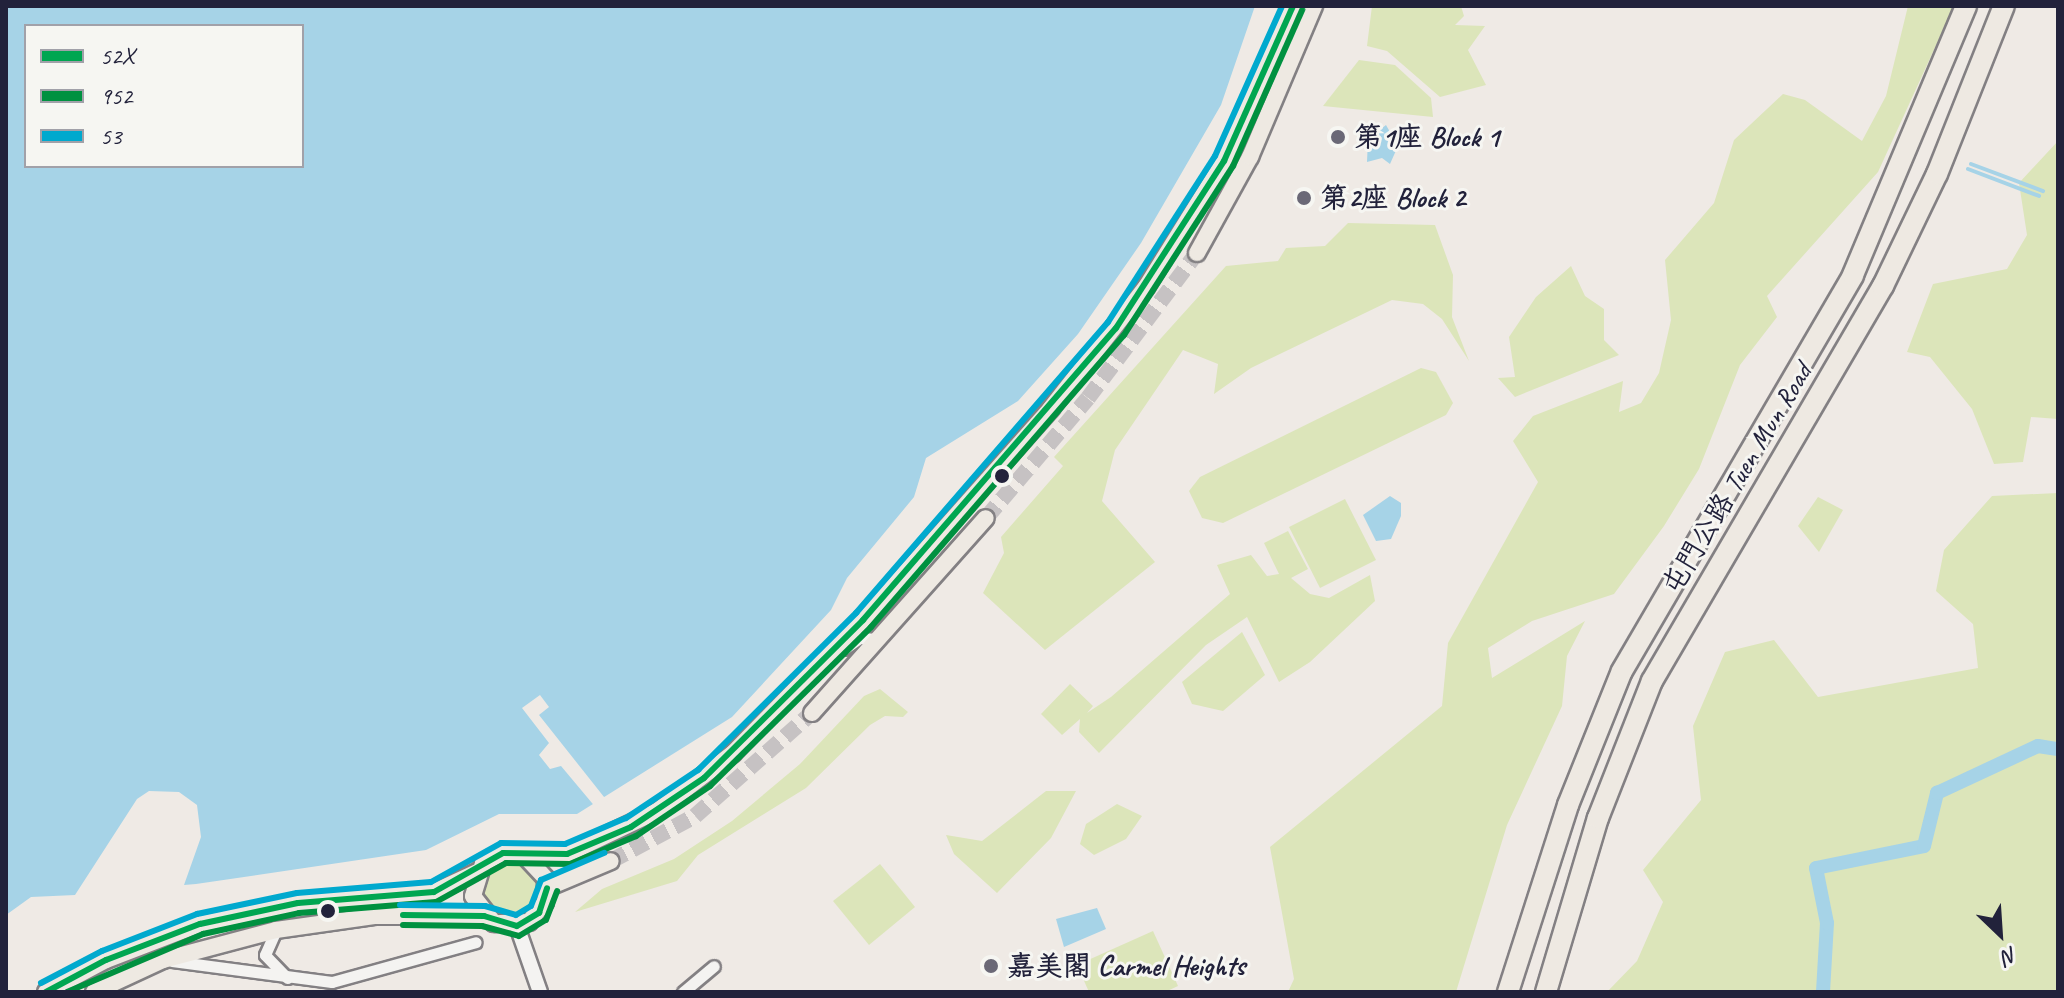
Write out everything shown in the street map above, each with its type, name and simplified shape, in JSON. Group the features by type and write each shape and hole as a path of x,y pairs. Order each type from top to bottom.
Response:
{"highway":[{"name":"屯門公路 Tuen Mun Road","path":"1508,992 1568,805 1622,671 1853,275 1966,6"},
{"name":"屯門公路 Tuen Mun Road","path":"1546,992 1598,818 1652,681 1883,286 1937,174 2004,6"}],"main road":[{"path":"46,992 117,955 200,924 298,903 434,892 477,872 492,857 567,854 631,827 704,778 807,681 1051,408 1146,287 1224,161 1293,6"},
{"path":"1197,253 1250,157 1314,6"},
{"path":"812,713 986,518"},
{"path":"94,992 163,960 276,930 376,916 484,916 517,926 539,913 547,888 541,869 524,855"},
{"path":"547,888 611,861"},
{"path":"477,872 473,896 484,916"}],"street":[{"path":"807,681 854,641 878,639"},
{"path":"517,926 540,992"},
{"path":"276,930 265,955 275,970 295,981"},
{"path":"163,960 295,981 365,977 463,942 476,942"},
{"path":"683,992 714,966"}],"green space":[{"path":"1372,6 1461,6 1464,16 1455,25 1485,26 1468,50 1486,85 1440,97 1387,51 1367,46"},
{"path":"1908,6 1954,6 1878,172 1767,296 1777,317 1740,365 1699,469 1664,526 1614,594 1532,621 1488,648 1492,678 1585,621 1567,656 1562,706 1507,825 1456,992 1288,992 1294,979 1270,847 1442,706 1448,643 1538,482 1513,441 1533,416 1623,381 1619,412 1641,403 1659,373 1671,320 1665,260 1714,203 1734,140 1783,94 1805,100 1862,141 1886,96"},
{"path":"1359,60 1395,65 1431,98 1433,117 1323,106"},
{"path":"2058,141 2058,419 2031,417 2023,462 1994,464 1972,409 1930,357 1907,352 1933,284 2007,269 2027,235 2019,183"},
{"path":"1348,223 1435,225 1453,275 1452,317 1469,361 1442,319 1423,304 1392,300 1251,368 1214,394 1218,364 1183,350 1115,450 1102,501 1155,562 1045,650 983,593 1004,553 1001,537 1063,466 1054,457 1226,266 1278,261 1286,248 1325,246"},
{"path":"1571,266 1585,296 1604,309 1604,340 1619,355 1515,397 1498,378 1515,377 1509,337 1536,297"},
{"path":"1421,368 1436,372 1453,403 1446,415 1223,523 1202,518 1189,491 1200,477"},
{"path":"2058,493 2058,992 1607,992 1637,961 1663,902 1643,870 1701,800 1693,726 1725,652 1774,640 1818,697 1978,668 1973,624 1936,591 1944,550 1992,496"},
{"path":"1818,497 1843,510 1819,552 1798,526"},
{"path":"1345,499 1376,560 1320,588 1289,527"},
{"path":"1288,531 1308,569 1291,578 1310,594 1329,598 1370,575 1375,601 1310,662 1279,682 1247,617 1206,645 1099,753 1079,732 1080,719 1062,735 1041,714 1070,684 1093,706 1087,713 1111,697 1230,594 1217,565 1251,555 1267,576 1279,574 1264,543"},
{"path":"1242,632 1265,675 1223,711 1192,704 1182,682"},
{"path":"880,689 908,712 903,717 885,716 870,725 806,788 698,855 677,881 575,912 602,889 674,859 732,821 800,764 864,696"},
{"path":"1046,791 1076,791 1051,838 997,893 954,854 946,835 982,841"},
{"path":"1117,804 1142,816 1126,839 1094,855 1080,844 1086,824"},
{"path":"510,861 529,869 537,888 529,907 510,915 491,907 483,888 491,869"},
{"path":"880,864 915,907 869,945 833,901"},
{"path":"1153,931 1178,986 1165,992 1089,992 1077,965"}],"water":[{"path":"6,6 1255,6 1221,105 1141,243 1078,334 1018,401 926,458 914,497 847,578 831,610 732,717 577,814 499,814 426,850 196,884 184,885 201,837 197,805 179,792 149,791 137,799 75,895 31,897 6,915"},
{"path":"1386,125 1398,146 1390,164 1382,158 1367,162 1368,139"},
{"path":"1390,496 1401,503 1401,516 1391,539 1376,541 1363,515"},
{"path":"1097,908 1106,929 1064,947 1056,919"}],"pier":[{"path":"540,695 549,707 539,715 608,802 597,809 561,766 550,769 539,755 549,743 522,708"}],"waterway":[{"path":"1971,164 2043,191"},
{"path":"1968,169 2039,196"},
{"path":"1823,992 1827,923 1816,868 1924,846 1937,793 2038,746 2058,749"}],"tunnel":[{"path":"986,518 1088,398 1197,253"},
{"path":"611,861 695,816 812,713"}],"transit line":[{"name":"53","path":"41,983 102,951 197,914 297,893 431,882 501,843 565,844 626,818 698,770 856,613 1108,322 1215,156 1282,6"},
{"name":"52X","path":"46,992 106,960 200,924 298,903 434,892 503,853 567,854 631,827 704,778 863,620 1116,328 1224,161 1293,6"},
{"name":"952","path":"67,992 203,934 299,913 436,902 506,863 570,864 636,836 710,786 871,627 1124,335 1233,166 1302,10"},
{"name":"53","path":"400,905 485,906 516,915 531,906 541,880 604,853"},
{"name":"52X","path":"403,915 484,916 517,926 539,913 547,888"},
{"name":"952","path":"403,925 482,926 519,936 546,920 557,891"}],"place":[{"name":"第1座 Block 1","path":"1338,137"},
{"name":"第2座 Block 2","path":"1304,198"},
{"name":"嘉美閣 Carmel Heights","path":"991,966"}]}
